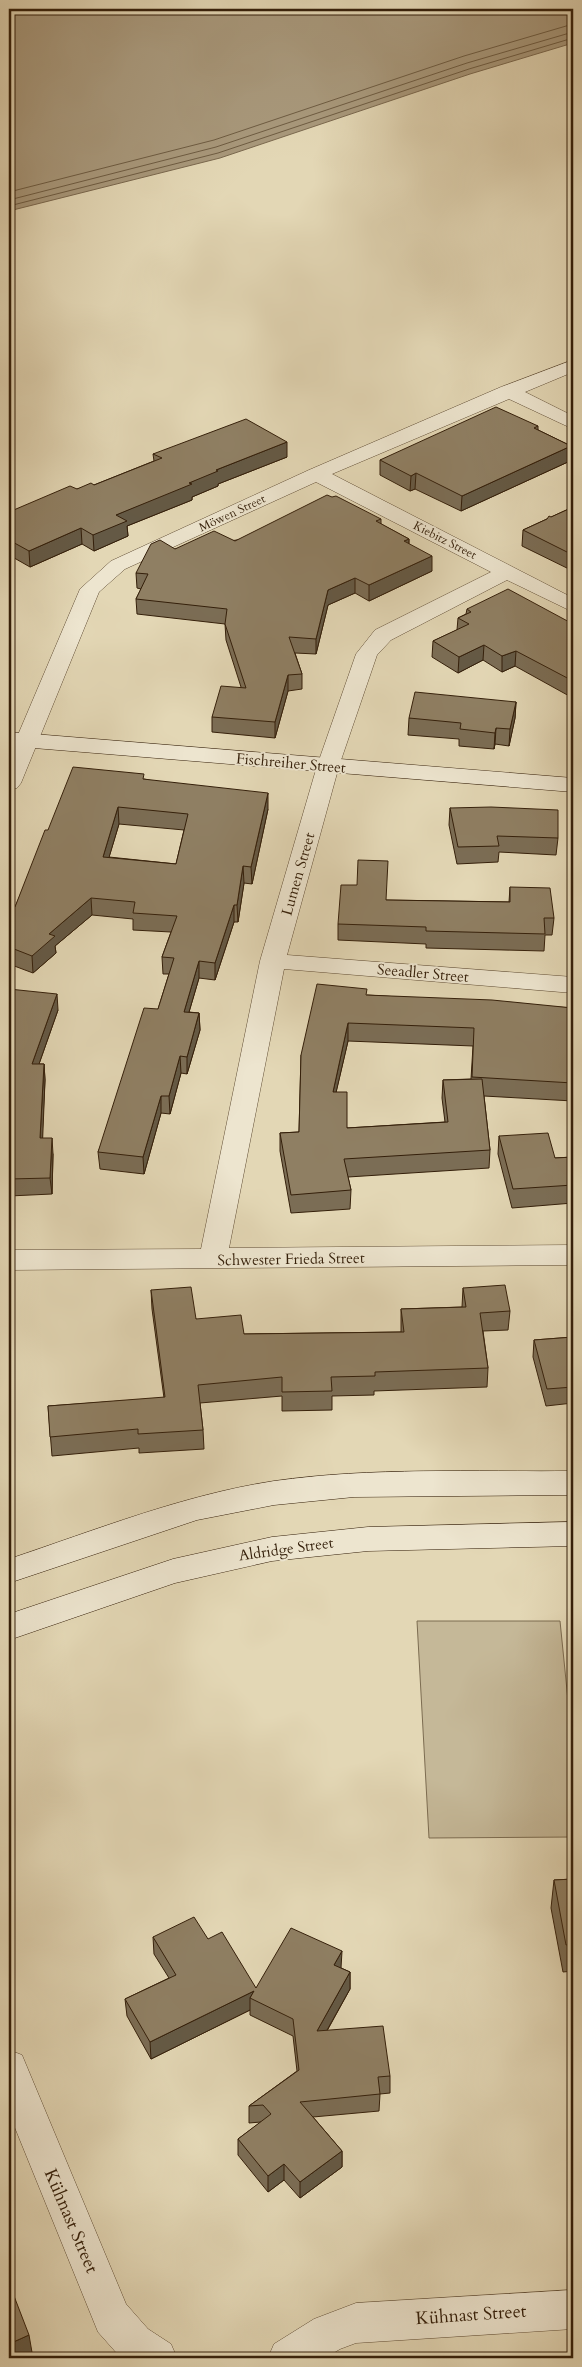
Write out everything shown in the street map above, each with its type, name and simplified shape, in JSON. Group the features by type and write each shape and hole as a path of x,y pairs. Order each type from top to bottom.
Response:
{"street":[{"name":"Möwen Street","path":"9,783 16,748 90,589 118,565 316,474 573,365"},
{"path":"508,391 573,423"},
{"name":"Kiebitz Street","path":"316,474 573,606"},
{"name":"Lumen Street","path":"213,1259 273,961 326,774 367,654 383,635 508,572"},
{"name":"Fischreiher Street","path":"16,748 326,774 573,798"},
{"name":"Fischreiher Street","path":"326,774 573,785"},
{"name":"Seeadler Street","path":"273,961 573,985"},
{"name":"Schwester Frieda Street","path":"9,1260 573,1255"},
{"path":"9,1571 195,1509 274,1493 354,1485 573,1482"},
{"name":"Aldridge Street","path":"9,1628 173,1570 272,1548 368,1538 573,1534"},
{"name":"Kühnast Street","path":"9,2067 112,2318 134,2343 157,2358"},
{"name":"Kühnast Street","path":"288,2358 328,2333 356,2322 573,2309"}],"shaded area":[{"path":"417,1621 560,1621 573,1750 573,1837 429,1838"}],"water":[{"path":"9,9 573,9 573,43 470,74 220,158 9,211"}],"building":[{"path":"496,407 538,426 534,428 571,446 462,496 416,473 411,476 380,460"},
{"path":"246,419 287,442 216,470 218,471 189,483 192,484 116,515 127,521 93,535 81,528 29,551 9,540 9,512 70,486 77,489 91,483 94,485 162,458 153,454"},
{"path":"327,495 336,496 381,519 376,521 409,539 404,541 432,556 369,585 355,578 328,590 316,639 289,637 302,674 288,675 275,722 212,717 221,686 246,688 225,624 227,609 136,599 148,574 136,573 151,544 160,540 175,549 214,531 235,541"},
{"path":"573,507 573,555 523,530 547,519 549,516 551,517"},
{"path":"508,589 573,624 570,626 573,628 573,681 516,651 502,656 484,645 459,657 433,641 469,624 458,618 471,612 467,609"},
{"path":"415,692 516,702 510,729 496,728 495,733 460,729 461,723 409,718"},
{"path":"73,767 144,774 143,779 268,793 251,867 243,866 237,905 234,905 215,963 199,961 184,1012 199,1013 187,1057 180,1056 169,1096 161,1096 143,1157 98,1152 144,1008 158,1009 174,958 162,957 177,916 133,913 135,902 91,898 49,934 55,936 32,956 9,947 9,913 15,907 45,830 48,830","holes":["118,807 188,814 176,864 103,857"]},
{"path":"491,807 558,810 558,838 497,836 499,846 458,847 450,808"},
{"path":"358,860 388,861 386,900 510,902 510,887 550,888 554,918 544,918 545,934 426,931 426,927 338,924 341,885 357,885"},
{"path":"317,984 367,989 366,995 492,1000 573,1008 573,1083 472,1077 474,1028 348,1023 333,1092 347,1092 347,1128 448,1122 443,1080 482,1079 490,1150 344,1159 351,1190 291,1195 280,1133 299,1132 301,1055"},
{"path":"9,989 57,994 32,1064 44,1064 40,1138 52,1138 50,1178 9,1179"},
{"path":"548,1133 555,1158 573,1157 573,1185 513,1189 499,1136"},
{"path":"505,1285 510,1311 480,1313 488,1368 375,1372 375,1376 331,1377 332,1391 282,1392 282,1377 198,1385 203,1430 138,1434 138,1429 50,1437 48,1406 165,1397 151,1290 191,1287 196,1319 241,1315 244,1334 404,1332 401,1309 466,1307 463,1288"},
{"path":"573,1337 573,1387 547,1389 534,1340"},
{"path":"573,1879 573,1944 566,1945 554,1880"},
{"path":"194,1917 208,1939 222,1932 256,1988 291,1928 342,1951 334,1965 350,1972 317,2031 383,2026 390,2076 378,2077 380,2094 300,2102 342,2151 300,2182 284,2164 268,2176 238,2139 271,2114 263,2105 249,2106 299,2070 293,2019 250,1998 254,1991 150,2042 125,1999 176,1975 153,1937"},
{"path":"9,2283 29,2335 9,2344"}]}
